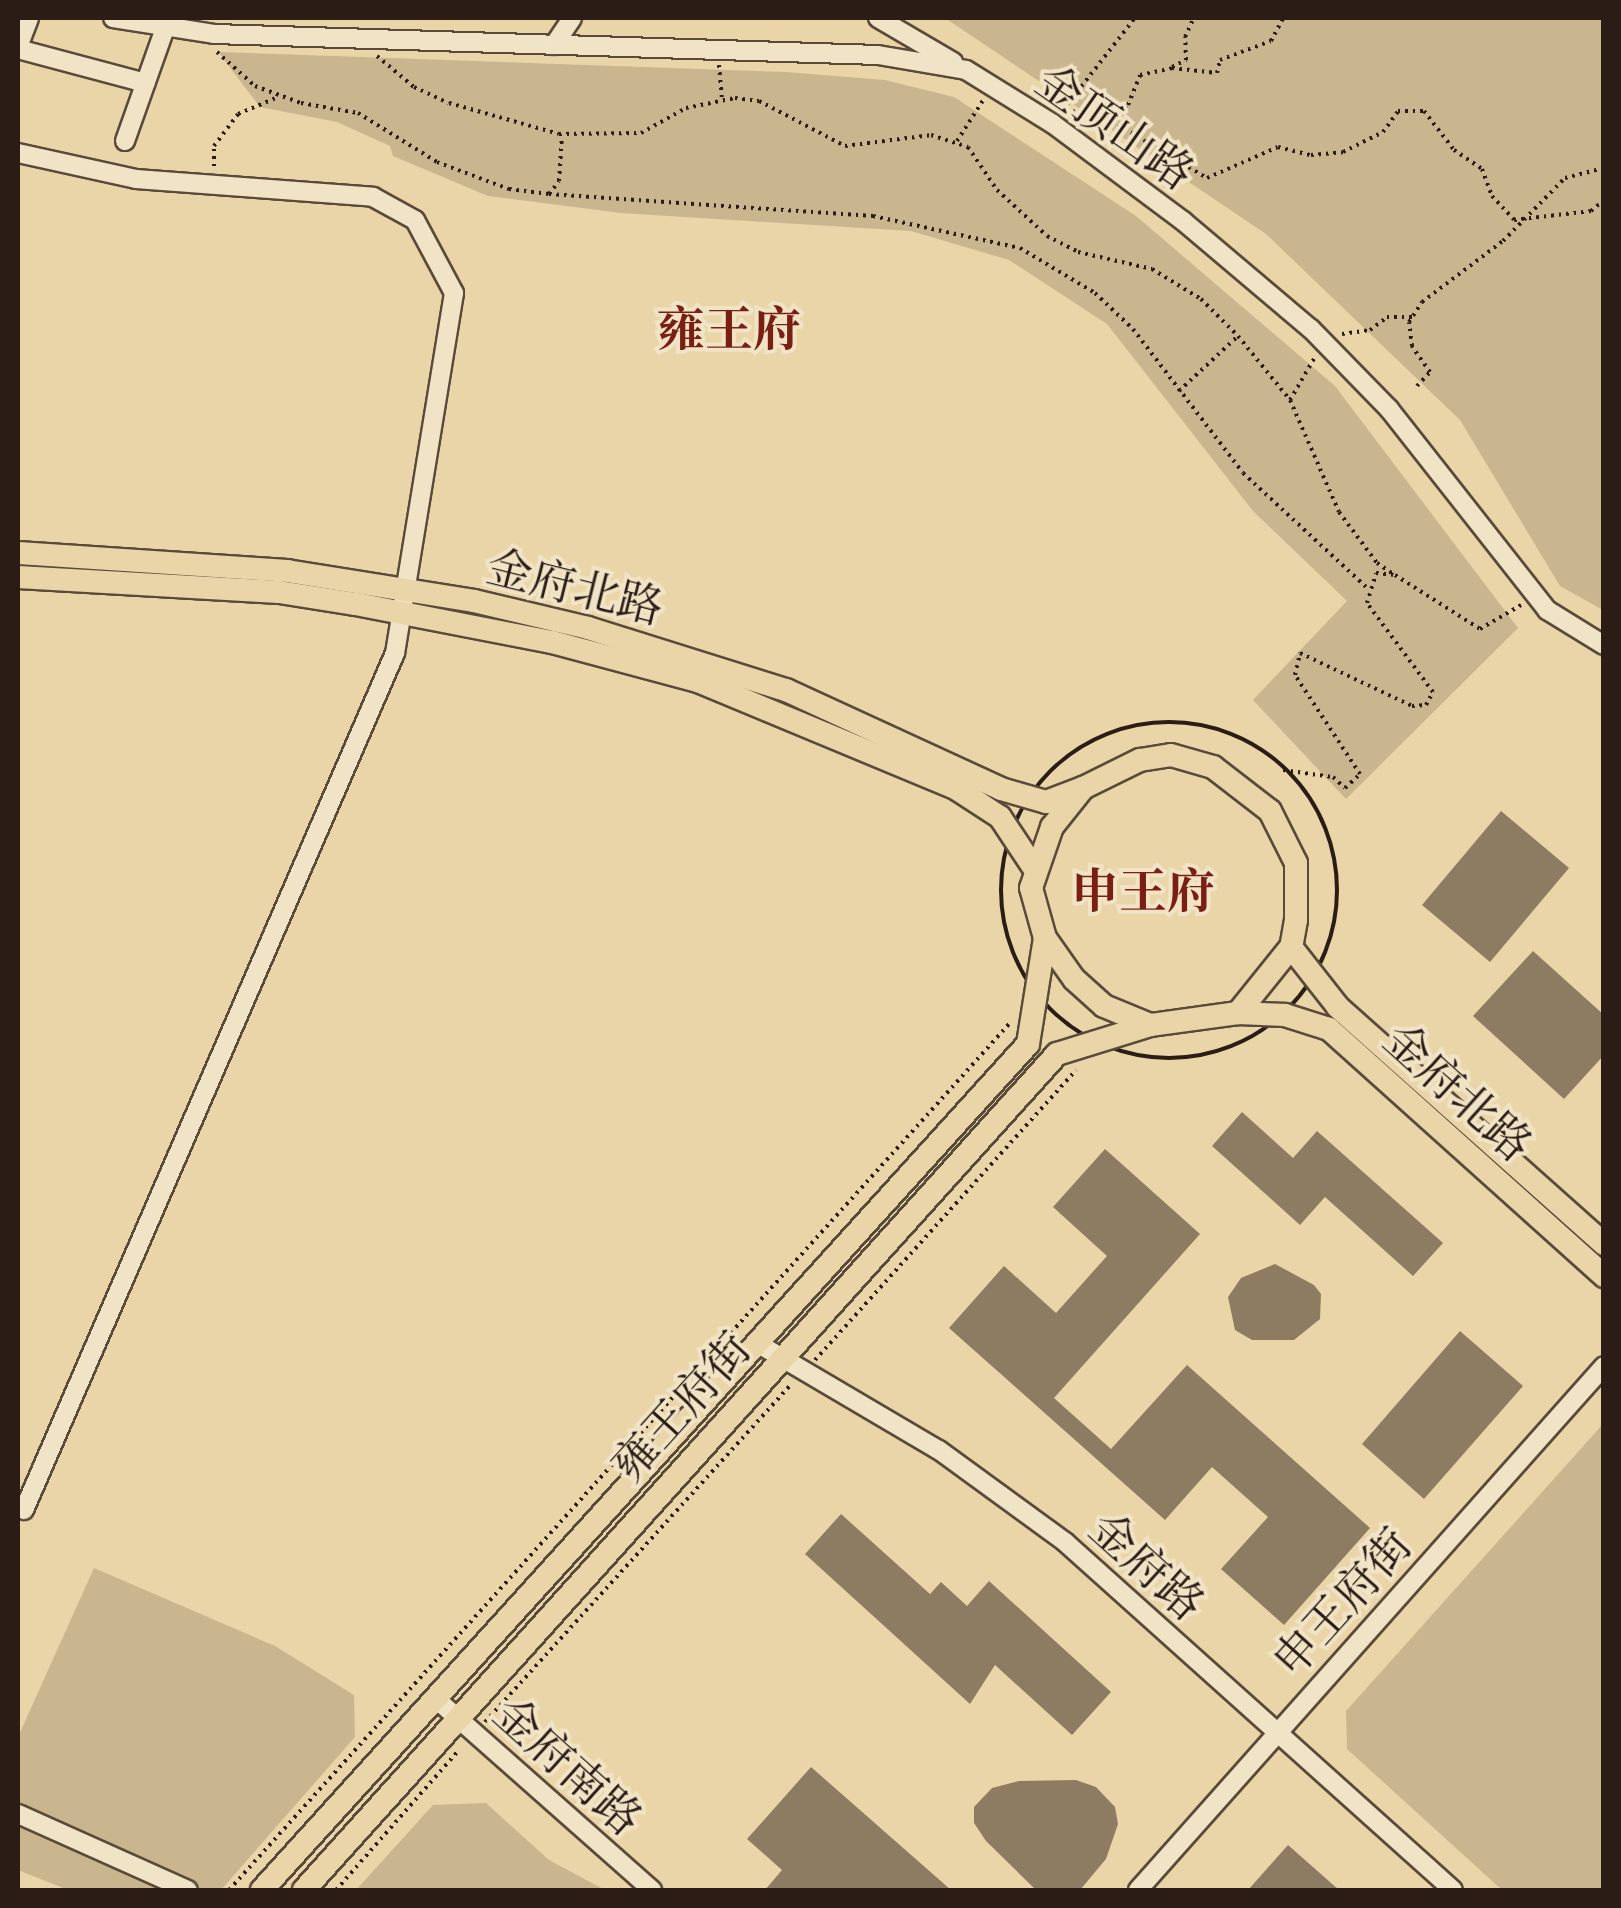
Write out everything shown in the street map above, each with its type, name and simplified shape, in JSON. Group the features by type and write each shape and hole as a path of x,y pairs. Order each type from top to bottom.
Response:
{"main road":[{"name":"金府北路","path":"18,553 287,571 408,601 779,709 957,788 1010,829 1036,871"},
{"name":"金府北路","path":"18,577 408,601 588,628 705,663 862,722 1028,797"},
{"path":"1028,797 1046,802 1140,760 1171,755 1213,767 1245,786 1270,811 1296,863 1291,948 1238,1012 1150,1024 1104,1006 1074,979 1045,938 1032,888 1036,871 1052,826 1083,788"},
{"name":"雍王府街","path":"262,1890 1028,1044 1032,1000 1045,938"},
{"name":"金府北路","path":"1291,948 1313,979 1604,1244"},
{"name":"金府北路","path":"1238,1012 1285,1015 1329,1029 1604,1276"},
{"name":"雍王府街","path":"304,1890 466,1726 780,1356 1057,1054 1095,1052 1150,1024"}],"street":[{"path":"28,18 18,48 146,83"},
{"name":"金顶山路","path":"113,18 201,33 364,42 878,55 966,70 1058,117 1334,339 1534,595 1571,630 1604,645"},
{"path":"554,45 572,18"},
{"path":"878,18 966,70"},
{"path":"125,141 165,28"},
{"path":"18,152 97,174 373,196 405,210 429,240 454,293 408,601 395,653 24,1510"},
{"name":"金府路","path":"757,1343 940,1450 1065,1542 1453,1890"},
{"name":"申王府街","path":"1138,1890 1604,1366"},
{"name":"金府南路","path":"435,1698 652,1890"},
{"path":"18,1814 188,1890"}],"path":[{"path":"1058,117 1135,18"},
{"path":"1058,117 1106,117 1128,105 1140,75 1172,68 1186,60 1185,37 1194,18"},
{"path":"1172,68 1186,74 1216,73 1220,60 1271,41 1283,18"},
{"path":"201,33 256,86 278,96 358,112 437,162 509,189 873,216 993,239 1095,293 1133,329 1243,474 1368,588"},
{"path":"364,42 414,87 486,118 562,134 641,132 686,108 722,100 758,101 844,146 931,135 957,141 1047,236 1078,252 1152,269 1201,299 1238,336 1290,400 1339,512 1377,563 1480,629 1534,595"},
{"path":"717,49 722,100"},
{"path":"957,141 992,86"},
{"path":"214,184 220,133 238,114 278,96"},
{"path":"1106,117 1207,178 1278,146 1311,155 1342,152 1382,132 1398,111 1424,111 1454,150 1482,169 1492,196 1523,221 1591,211 1604,200"},
{"path":"550,194 559,182 562,134"},
{"path":"1290,400 1334,339 1370,330 1387,317 1413,317 1523,221 1564,178 1604,168"},
{"path":"1413,317 1412,346 1430,372 1417,386"},
{"path":"1179,390 1238,336"},
{"path":"1604,464 1604,486"},
{"path":"1283,770 1332,777 1345,788 1360,774 1295,675 1300,653 1412,706 1426,704 1434,692 1367,603 1368,588 1376,573 1396,576"},
{"path":"1148,718 1202,724 1256,746 1283,770 1329,836 1339,903 1313,979 1285,1015 1261,1036 1204,1058 1140,1058 1095,1052 1032,1000 1000,879 1010,829 1028,797 1060,758 1102,732 1148,718"},
{"name":"雍王府街","path":"229,1890 1016,1016"},
{"name":"雍王府街","path":"336,1890 466,1726 1095,1052"},
{"path":"342,1885 347,1890"}],"shaded area":[{"path":"945,18 1603,18 1603,610 1560,586 1460,420 1266,234"},
{"path":"218,52 786,72 885,80 954,97 1136,216 1335,386 1518,628 1346,799 1253,700 1347,601 1253,511 1107,324 1009,260 911,231 621,213 488,196 393,156 390,146 337,122 260,107"},
{"path":"1603,1424 1603,1890 1502,1890 1347,1749 1346,1711"},
{"path":"94,1568 275,1646 354,1695 355,1737 221,1890 68,1890 18,1870 18,1737"},
{"path":"486,1803 549,1860 605,1890 356,1890 433,1805"}],"building":[{"path":"1501,811 1569,868 1490,962 1422,905"},
{"path":"1533,951 1604,1015 1604,1055 1564,1099 1473,1016"},
{"path":"1242,1112 1293,1158 1317,1131 1443,1243 1413,1276 1325,1197 1300,1225 1212,1146"},
{"path":"1105,1149 1200,1234 1054,1398 1111,1449 1187,1365 1370,1528 1284,1625 1221,1569 1268,1517 1212,1467 1165,1520 949,1328 1004,1266 1056,1313 1107,1256 1053,1207"},
{"path":"1275,1264 1314,1285 1321,1294 1320,1319 1294,1340 1252,1340 1235,1330 1228,1297 1241,1278"},
{"path":"1460,1331 1523,1386 1424,1499 1362,1444"},
{"path":"841,1514 930,1594 941,1582 967,1606 989,1581 1111,1692 1072,1735 995,1665 970,1704 805,1554"},
{"path":"811,1767 951,1890 765,1890 782,1870 747,1839"},
{"path":"1076,1780 1096,1787 1115,1807 1118,1824 1106,1859 1080,1890 1036,1890 986,1841 974,1823 974,1807 992,1788 1019,1781"},
{"path":"1288,1845 1339,1890 1248,1890"}],"district":[{"name":"雍王府","path":"729,330"},
{"name":"申王府","path":"1143,892"}]}
